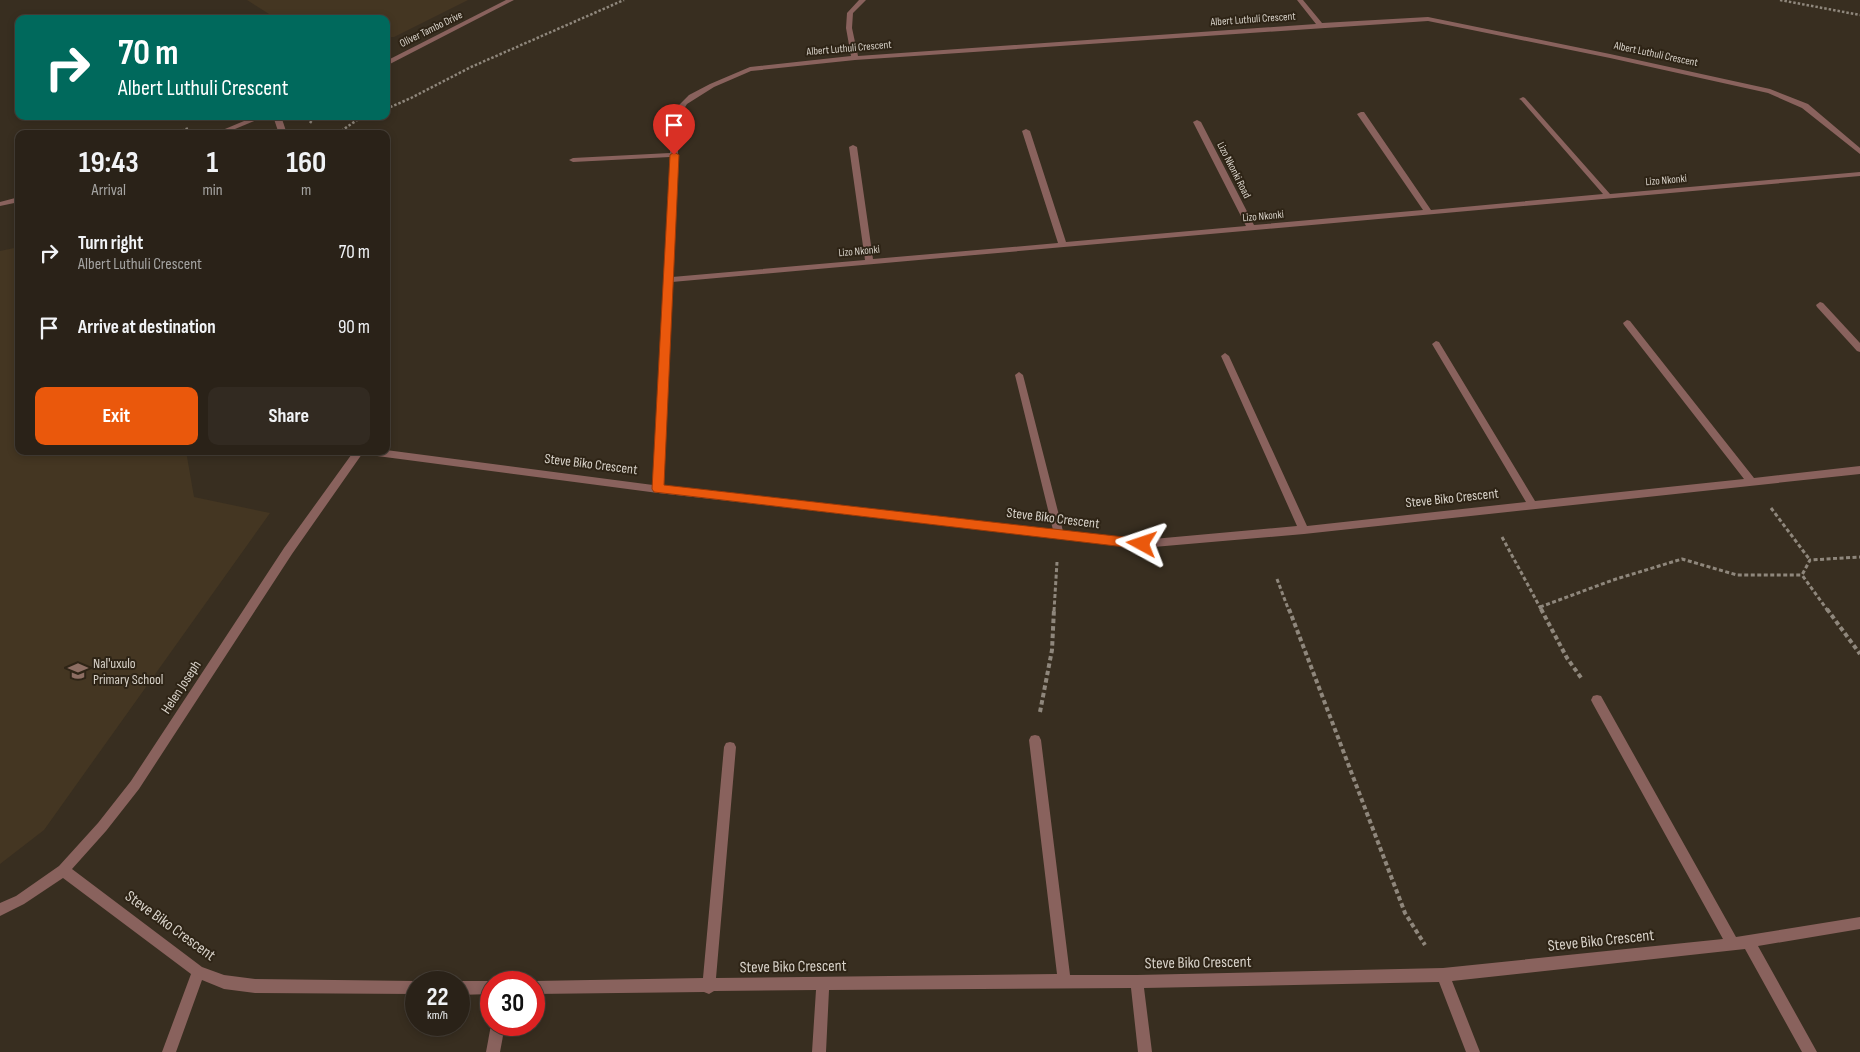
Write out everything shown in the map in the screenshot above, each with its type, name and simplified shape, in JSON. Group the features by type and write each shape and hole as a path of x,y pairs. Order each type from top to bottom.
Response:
{"street":[{"name":"Oliver Tambo Drive","path":"390,62 511,0"},
{"path":"854,58 849,28 850,13 863,0"},
{"path":"1300,0 1321,26"},
{"name":"Albert Luthuli Crescent","path":"658,489 674,155 679,109 686,101 698,94 750,68 854,58 1413,19 1428,20 1752,86 1782,95 1805,106 1860,152"},
{"path":"1523,99 1608,197"},
{"path":"1361,114 1429,212"},
{"path":"226,130 253,120"},
{"name":"Lizo Nkonki Road","path":"1197,122 1252,228"},
{"path":"1026,131 1063,245"},
{"path":"853,147 869,261"},
{"path":"573,160 674,155"},
{"name":"Lizo Nkonki","path":"668,280 1860,174"},
{"path":"0,204 15,200"},
{"path":"1820,305 1860,348"},
{"path":"1627,323 1752,482"},
{"path":"1436,344 1533,506"},
{"path":"1225,356 1304,530"},
{"path":"1020,374 1059,535"},
{"name":"Steve Biko Crescent","path":"390,454 658,489 1142,544 1304,530 1860,470"},
{"name":"Helen Joseph","path":"0,910 20,900 63,870 102,827 135,785 288,551 356,455"},
{"path":"1596,700 1733,944"},
{"path":"1035,740 1064,981"},
{"path":"709,986 730,747"},
{"name":"Steve Biko Crescent","path":"63,870 198,972 224,982 256,986 405,988"},
{"name":"Steve Biko Crescent","path":"545,988 823,983 1137,982 1444,975 1733,944 1860,923"},
{"path":"1748,942 1810,1052"},
{"path":"168,1052 198,972"},
{"path":"1444,975 1473,1052"},
{"path":"1137,982 1145,1052"},
{"path":"819,1052 823,983"},
{"path":"493,1052 496,1036"}],"path":[{"path":"390,107 409,100 481,61 593,16 624,0"},
{"path":"1780,0 1860,15"},
{"path":"342,130 357,120"},
{"path":"1752,482 1810,560"},
{"path":"1489,510 1507,548 1566,658 1596,700"},
{"path":"1035,740 1052,650 1059,535"},
{"path":"1810,560 1860,557"},
{"path":"1540,607 1613,580 1682,559 1738,576 1802,575"},
{"path":"1802,575 1810,560"},
{"path":"1802,575 1860,654"},
{"path":"1277,579 1405,914 1444,975"}],"shaded area":[{"path":"247,0 468,0 394,37 390,37 390,15 271,15"},
{"name":"Nal'uxulo Primary School","path":"15,248 15,455 187,455 194,497 270,513 44,830 0,864 0,251"}],"place":[{"name":"Nal'uxulo Primary School","path":"78,671"}],"route":[{"path":"674,155 658,489 1142,544"}]}
